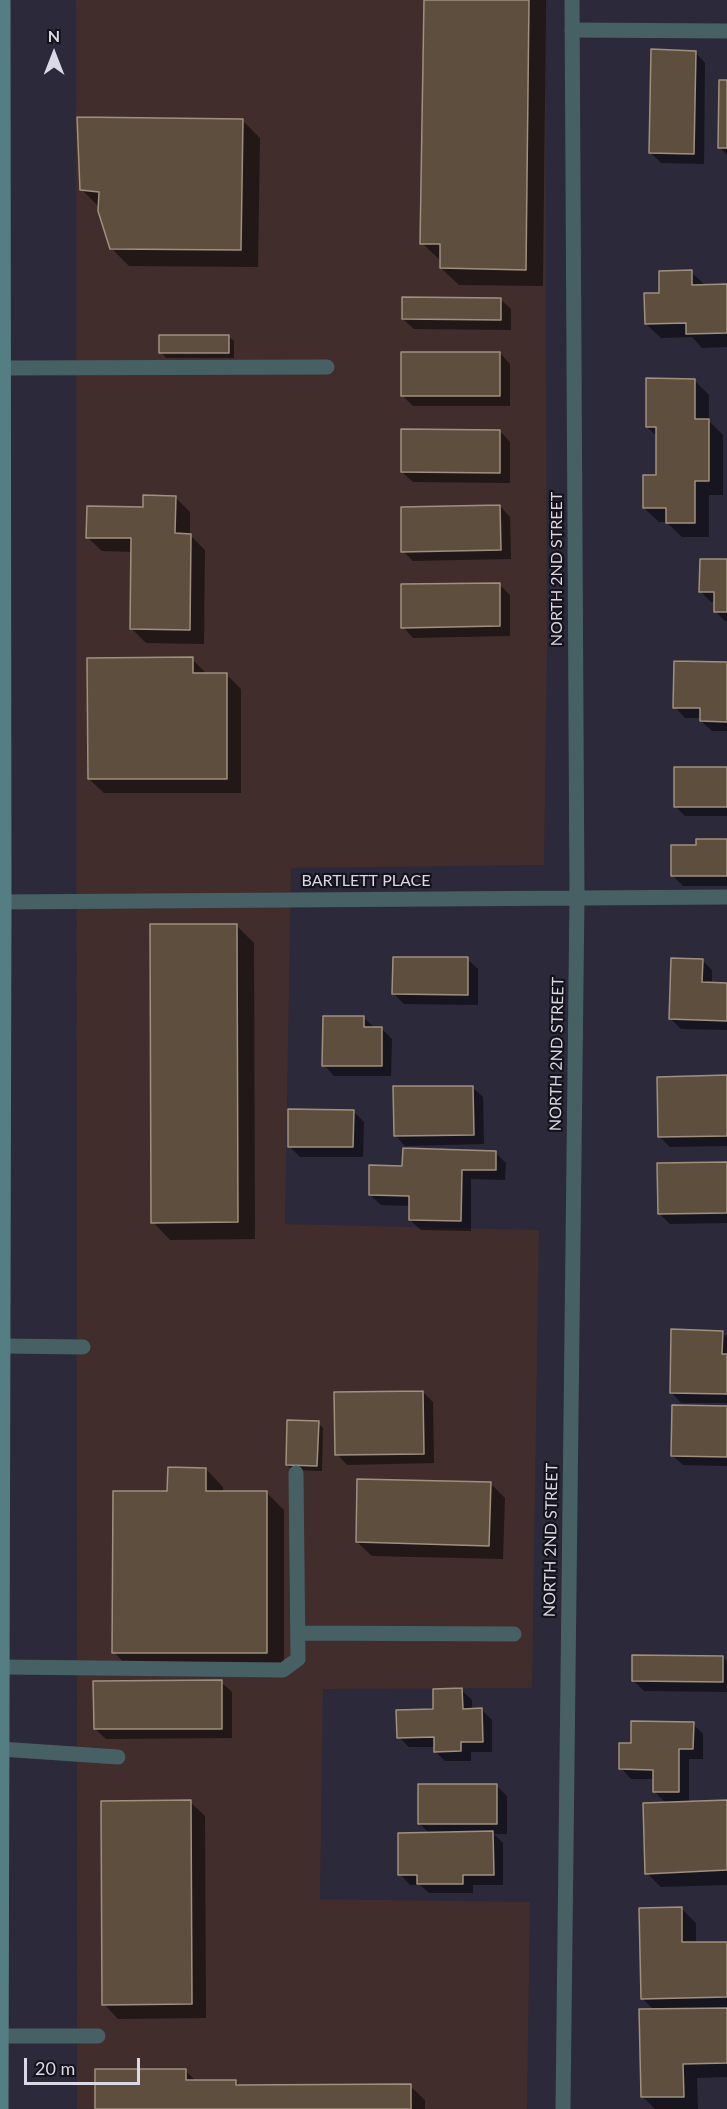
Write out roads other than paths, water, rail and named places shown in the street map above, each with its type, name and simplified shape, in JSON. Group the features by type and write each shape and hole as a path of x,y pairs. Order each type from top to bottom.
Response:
{"main road":[{"path":"1,2109 3,0"}],"street":[{"name":"NORTH 2ND STREET","path":"563,2109 577,897 572,0"},
{"path":"572,30 727,31"},
{"path":"4,368 327,366"},
{"name":"BARTLETT PLACE","path":"2,902 727,897"},
{"path":"3,1346 83,1347"},
{"path":"3,1667 283,1670 298,1659 296,1473"},
{"path":"298,1633 514,1634"},
{"path":"1,1749 118,1757"},
{"path":"1,2036 98,2036"}]}
